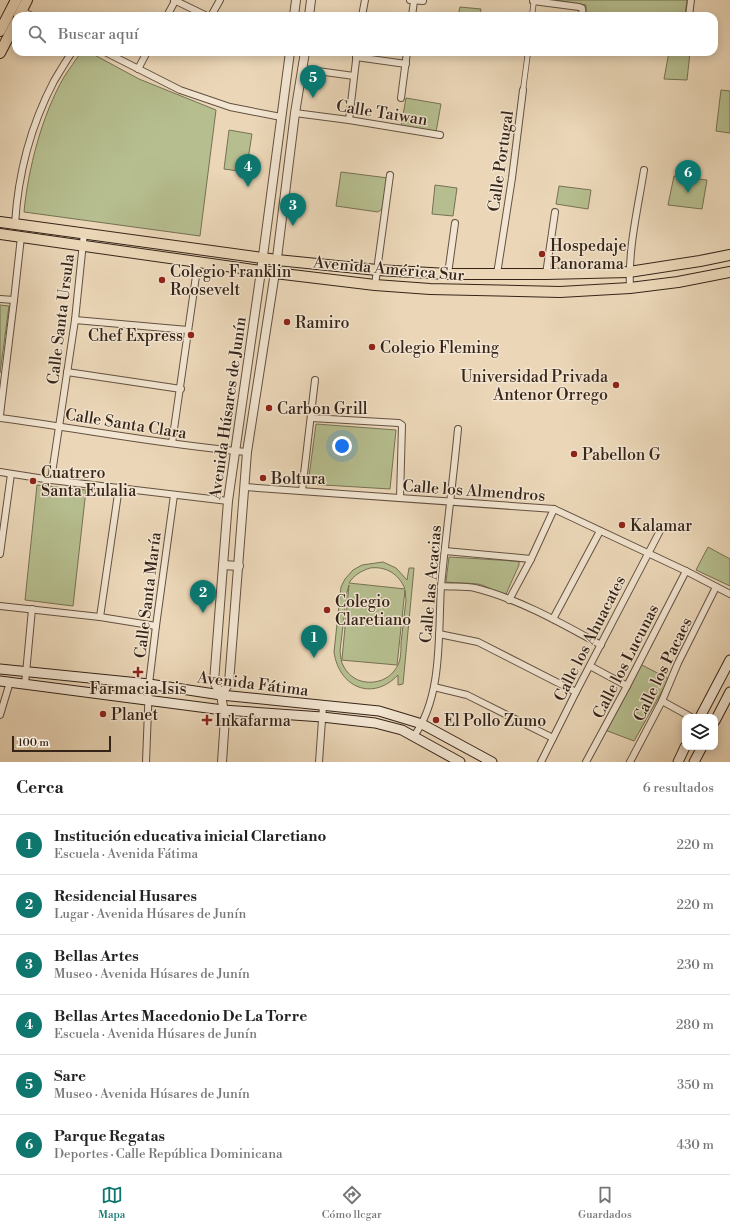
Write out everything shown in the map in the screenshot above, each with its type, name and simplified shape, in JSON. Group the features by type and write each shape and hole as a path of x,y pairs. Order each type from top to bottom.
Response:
{"main road":[{"path":"0,31 16,0"},
{"path":"21,12 27,0"},
{"path":"0,53 12,30"},
{"name":"Avenida América Sur","path":"0,222 277,260 377,270 448,274 629,272 700,262 730,255"},
{"name":"Avenida América Sur","path":"0,234 275,273 375,285 430,289 560,292 630,288 678,282 730,272"},
{"path":"702,714 728,668 730,660"},
{"name":"Avenida Fátima","path":"0,669 149,684 221,695 379,711 422,724 492,762"},
{"name":"Avenida Fátima","path":"0,681 150,699 223,710 322,717 375,723 402,730 460,762"},
{"path":"718,715 730,692"},
{"path":"678,762 684,750"},
{"path":"694,762 700,750"}],"street":[{"path":"169,12 174,0 199,12"},
{"path":"214,12 220,0"},
{"path":"294,12 296,0"},
{"path":"310,12 311,0"},
{"path":"363,12 365,0"},
{"path":"412,12 412,0 423,1"},
{"path":"690,12 691,0"},
{"path":"532,12 533,1 579,7 582,8 582,12"},
{"path":"15,224 16,203 28,142 38,115 55,80 70,56"},
{"path":"113,56 180,90 230,107 281,117"},
{"path":"138,69 145,56"},
{"name":"Avenida Húsares de Junín","path":"222,762 225,718 221,695 214,682 228,501 261,271 289,56"},
{"name":"Avenida Húsares de Junín","path":"221,695 228,683 239,566 247,452 277,260 295,113 305,56"},
{"path":"349,120 356,56"},
{"path":"362,56 406,64"},
{"path":"401,98 407,56"},
{"name":"Calle Portugal","path":"497,274 512,178 527,56"},
{"path":"303,69 354,76"},
{"name":"Calle Taiwan","path":"295,113 440,135"},
{"path":"630,288 629,272 644,170"},
{"path":"375,285 390,175"},
{"path":"546,274 555,212"},
{"path":"448,274 456,223"},
{"name":"Calle Santa Ursula","path":"51,480 75,320 84,233"},
{"path":"0,415 21,236"},
{"path":"172,443 181,389 198,262"},
{"path":"0,299 14,300"},
{"path":"75,320 188,330"},
{"path":"67,372 181,389"},
{"path":"302,491 315,380"},
{"name":"Calle Santa Clara","path":"0,418 172,443 247,452"},
{"path":"311,418 400,423 402,425 400,498"},
{"name":"Calle las Acacias","path":"414,736 422,724 434,687 439,634 441,586 458,429"},
{"path":"0,472 51,480 228,501"},
{"path":"0,554 11,474"},
{"path":"100,617 119,487"},
{"name":"Calle los Almendros","path":"245,487 554,509 686,571 730,594"},
{"name":"Calle Santa María","path":"146,762 150,699 149,684 174,495"},
{"path":"509,600 531,559 554,509"},
{"name":"Calle los Ahuacates","path":"541,762 662,527"},
{"path":"553,619 600,531"},
{"path":"445,551 531,559"},
{"path":"223,565 239,566"},
{"name":"Calle los Lucunas","path":"586,762 686,571"},
{"path":"441,586 474,588 509,600 553,619 601,645"},
{"name":"Calle los Pacaes","path":"630,762 662,701 678,663 716,587"},
{"path":"0,606 100,617 156,626"},
{"path":"25,684 32,609"},
{"path":"439,634 478,642 576,692"},
{"path":"590,666 627,686"},
{"path":"0,715 10,682"},
{"path":"434,687 467,695 553,738"},
{"path":"662,701 686,714"},
{"path":"319,762 323,706"}],"green space":[{"path":"555,0 687,0 686,12 586,12 586,5"},
{"path":"460,7 481,9 481,12 459,12"},
{"path":"78,56 96,56 139,79 216,110 200,236 24,212 29,178 37,143 49,108 64,77"},
{"path":"668,56 690,56 687,80 664,79"},
{"path":"721,90 730,91 730,133 716,131"},
{"path":"406,98 441,104 436,132 401,126"},
{"path":"229,130 252,134 246,172 224,169"},
{"path":"341,172 388,178 382,209 378,212 336,206"},
{"path":"674,176 707,180 702,209 668,205"},
{"path":"435,185 457,188 453,216 432,214"},
{"path":"559,186 591,190 588,209 556,204"},
{"path":"0,305 9,306 0,373"},
{"path":"316,424 396,430 390,489 308,484"},
{"path":"37,485 86,490 73,606 25,600"},
{"path":"708,547 730,559 730,586 696,570"},
{"path":"449,557 515,561 519,562 519,565 506,594 503,594 478,584 446,582"},
{"path":"383,562 396,568 407,580 409,568 414,568 403,684 398,685 398,675 388,683 378,688 368,689 358,687 342,674 337,664 334,652 341,587 345,579 353,570 362,565","holes":["370,568 381,568 391,572 396,575 405,589 349,583 358,574","349,585 341,659 340,651","405,590 406,600 400,657 398,665 395,670 382,680 372,682 361,681 348,673 341,660 397,665"]},
{"path":"640,664 669,679 634,741 605,730"}],"place":[{"name":"Sare","path":"313,98"},
{"name":"Bellas Artes Macedonio De La Torre","path":"248,187"},
{"name":"Parque Regatas","path":"688,193"},
{"name":"Bellas Artes","path":"293,226"},
{"name":"Hospedaje Panorama","path":"542,254"},
{"name":"Colegio Franklin Roosevelt","path":"162,280"},
{"name":"Ramiro","path":"287,322"},
{"name":"Chef Express","path":"191,335"},
{"name":"Colegio Fleming","path":"372,347"},
{"name":"Universidad Privada Antenor Orrego","path":"616,385"},
{"name":"Carbon Grill","path":"269,408"},
{"name":"Pabellon G","path":"574,454"},
{"name":"Boltura","path":"263,478"},
{"name":"Cuatrero Santa Eulalia","path":"33,481"},
{"name":"Kalamar","path":"622,525"},
{"name":"Colegio Claretiano","path":"327,610"},
{"name":"Residencial Husares","path":"203,613"},
{"name":"Institución educativa inicial Claretiano","path":"314,658"},
{"name":"Farmacia Isis","path":"138,672"},
{"name":"Planet","path":"103,714"},
{"name":"Inkafarma","path":"207,720"},
{"name":"El Pollo Zumo","path":"436,720"}]}
